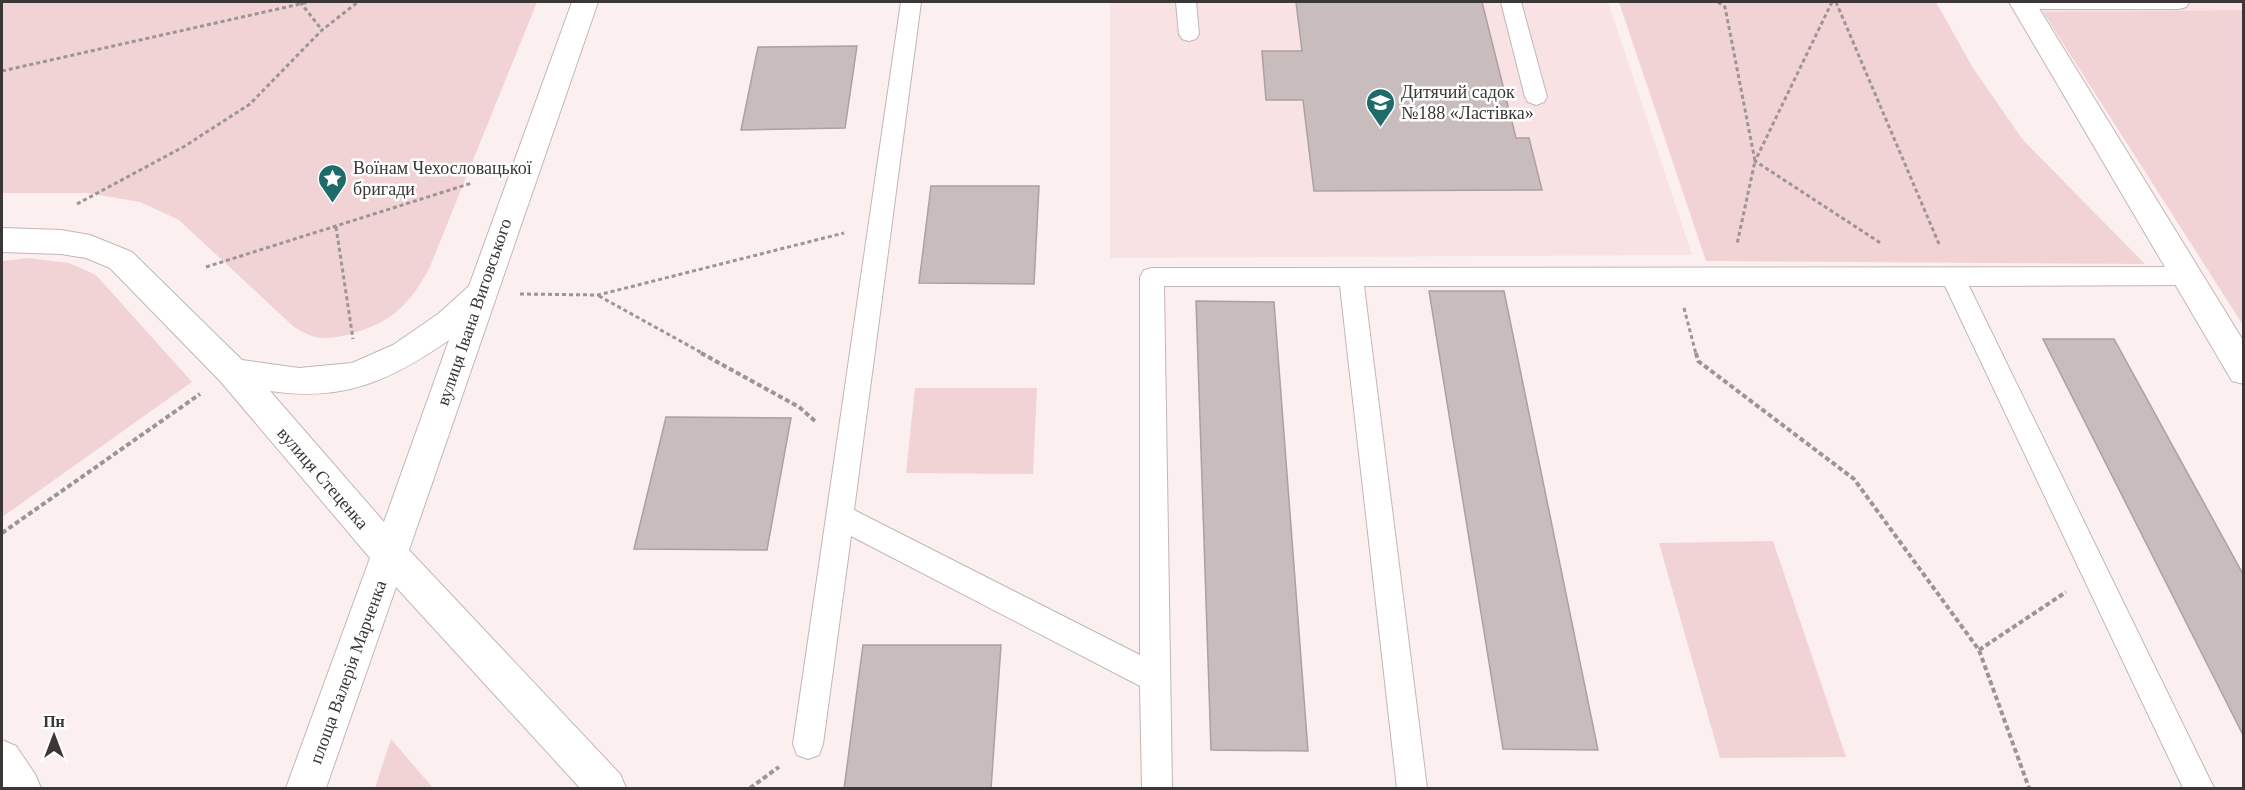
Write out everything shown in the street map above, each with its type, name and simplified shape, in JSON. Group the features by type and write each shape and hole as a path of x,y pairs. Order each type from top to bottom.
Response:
{"main road":[{"name":"вулиця Івана Виговського","path":"391,556 481,293 585,2"},
{"path":"2022,2 2244,371"},
{"name":"вулиця Стеценка","path":"7,242 62,242 80,245 121,260 233,372 391,556 606,789"},
{"path":"233,372 299,382 356,376 404,354 449,323 481,293"},
{"name":"площа Валерія Марченка","path":"306,789 391,556"},
{"path":"2,760 21,789"}],"lane":[{"path":"808,744 910,2"},
{"path":"1186,2 1188,34"},
{"path":"1511,2 1536,97"},
{"path":"2022,2 2179,2"},
{"path":"1941,275 2095,572 2199,789"},
{"path":"1157,789 1152,277 2185,276"},
{"path":"1351,277 1412,789"},
{"path":"839,516 1155,678"}],"path":[{"path":"300,2 322,30"},
{"path":"2,70 300,2 309,2"},
{"path":"77,204 185,146 250,104 322,30 358,2"},
{"path":"1718,2 1725,7"},
{"path":"1727,2 1725,7 1755,160 1941,275"},
{"path":"1730,275 1755,160 1832,2"},
{"path":"1836,2 1941,275"},
{"path":"206,267 472,183"},
{"path":"518,294 598,295 879,224"},
{"path":"336,227 354,350"},
{"path":"1675,275 1698,361 1854,479 1979,650 2029,789"},
{"path":"598,295 799,407 848,450"},
{"path":"2,533 203,392"},
{"path":"1979,650 2095,572"}],"shaded area":[{"path":"2,2 537,2 429,269 422,281 405,304 388,318 356,332 324,338 312,336 294,327 179,220 140,202 87,193 2,193"},
{"name":"Дитячий садок №188 «Ластівка»","path":"1110,2 1608,2 1692,255 1110,258"},
{"path":"1619,2 1936,2 1973,68 2023,140 2145,264 1706,261"},
{"path":"2037,2 2243,2 2244,10 2043,12"},
{"path":"2244,10 2243,325 2043,12"},
{"path":"28,258 69,263 96,275 192,382 2,517 2,261"},
{"path":"915,388 1037,388 1033,474 906,473"},
{"path":"1773,541 1846,757 1720,758 1659,543"},
{"path":"391,739 433,788 375,788"}],"building":[{"path":"1296,2 1482,2 1516,138 1529,138 1542,190 1314,191 1303,100 1266,100 1262,51 1302,51"},
{"path":"857,46 845,128 741,130 758,47"},
{"path":"931,186 1039,186 1034,284 919,283"},
{"path":"1429,291 1504,291 1598,750 1503,749"},
{"path":"1196,301 1274,302 1308,751 1211,750"},
{"path":"2043,339 2114,339 2244,576 2244,737"},
{"path":"666,417 791,418 767,550 634,549"},
{"path":"863,645 1001,645 991,789 844,789"}],"place":[{"name":"Дитячий садок №188 «Ластівка»","path":"1380,128"},
{"name":"Воїнам Чехословацької бригади","path":"332,204"}]}
